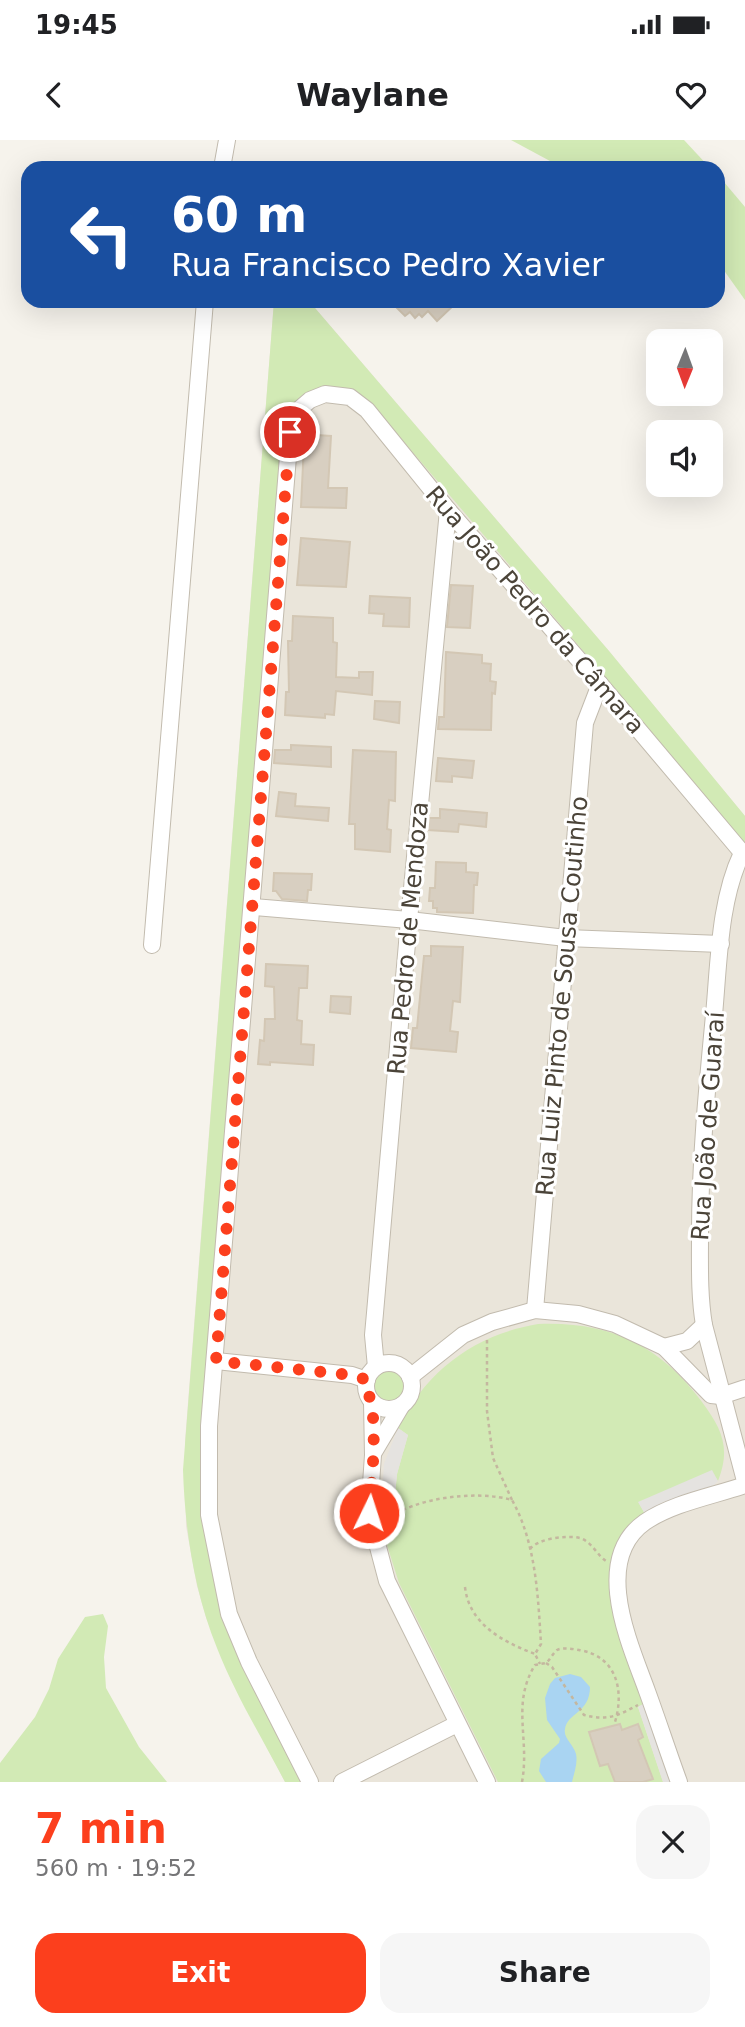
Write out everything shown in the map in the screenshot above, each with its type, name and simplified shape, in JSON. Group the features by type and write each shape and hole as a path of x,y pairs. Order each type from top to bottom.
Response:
{"street":[{"path":"223,161 227,140"},
{"path":"152,945 204,308"},
{"name":"Rua João Pedro da Câmara","path":"253,907 290,432 296,412 310,400 325,394 350,397 367,410 448,510 744,854"},
{"name":"Rua Pedro de Mendoza","path":"371,1373 409,920 448,510"},
{"name":"Rua Luiz Pinto de Sousa Coutinho","path":"535,1310 585,723 600,684"},
{"name":"Rua João de Guaraí","path":"744,854 732,874 721,944 700,1176 701,1306 721,1396 745,1483"},
{"path":"310,1782 249,1662 229,1614 209,1514 209,1426 253,907 566,937 721,944"},
{"path":"410,1377 463,1335 535,1310 578,1314 615,1324 664,1347 711,1395 721,1396 745,1388"},
{"path":"664,1347 687,1341 704,1325"},
{"path":"216,1361 352,1375 371,1373 391,1363 406,1370 410,1377 411,1392 373,1454"},
{"path":"371,1373 368,1396 372,1402 387,1409 402,1405"},
{"path":"372,1402 373,1454 369,1513 387,1581 487,1782"},
{"path":"679,1782 622,1620 617,1581 619,1564 629,1538 644,1523 670,1509 745,1483"},
{"path":"342,1782 457,1724"}],"path":[{"path":"487,1325 487,1411 494,1458 521,1515 537,1582 541,1644 535,1654"},
{"path":"373,1531 393,1514 418,1504 470,1496 512,1500"},
{"path":"530,1549 534,1544 552,1539 580,1538 603,1560 619,1564"},
{"path":"465,1587 471,1610 490,1631 504,1642 535,1654 540,1664"},
{"path":"522,1782 525,1743 521,1701 535,1665 547,1663 557,1650 566,1648 589,1652 601,1659 615,1676 620,1710 614,1725"},
{"path":"547,1663 584,1715 595,1718 617,1717 650,1699"}],"shaded area":[{"path":"273,308 315,308 609,651 745,816 745,1782 285,1782 230,1677 206,1617 197,1586 186,1526 185,1441"},
{"path":"398,1428 408,1435 397,1474 394,1506 381,1508 384,1464"},
{"path":"712,1470 718,1481 713,1486 645,1514 638,1502"},
{"path":"645,1703 673,1782 663,1782 638,1707"}],"green space":[{"path":"511,140 684,140 704,161 550,161"},
{"path":"725,183 745,207 745,300 725,272"},
{"path":"273,308 315,308 609,651 745,816 745,846 590,659 367,399 358,394 295,407 201,1451 202,1511 218,1600 304,1782 285,1782 240,1699 217,1648 202,1605 192,1560 183,1470"},
{"path":"538,1324 564,1324 610,1332 650,1351 686,1382 709,1412 722,1439 724,1459 718,1481 711,1471 639,1503 645,1514 625,1533 613,1554 610,1578 612,1604 618,1630 645,1703 638,1707 663,1782 498,1782 399,1583 387,1545 381,1508 394,1506 397,1474 408,1435 398,1428 410,1407 438,1373 473,1346 515,1329"},
{"path":"389,1368 402,1373 407,1386 402,1399 389,1404 376,1399 371,1386 376,1373"},
{"path":"103,1614 108,1626 104,1657 106,1688 139,1747 167,1782 0,1782 0,1763 35,1717 49,1689 58,1659 85,1617"}],"water":[{"path":"570,1674 581,1677 590,1687 586,1702 570,1719 565,1729 576,1754 576,1768 572,1782 546,1782 539,1771 541,1759 560,1739 547,1720 545,1698 555,1678"}],"building":[{"path":"397,308 451,308 437,321 428,311 422,317 419,314 415,318 410,312 405,316"},
{"path":"316,435 331,436 328,488 347,488 346,508 301,507 304,444 309,446 310,439 314,439"},
{"path":"301,538 350,542 346,587 297,585"},
{"path":"451,585 473,586 470,628 447,627"},
{"path":"370,596 410,598 409,627 383,626 384,614 369,613"},
{"path":"293,616 333,618 333,642 337,643 336,677 359,678 359,672 373,672 372,695 336,691 334,715 325,714 325,718 285,715 286,692 289,692 288,641 292,641"},
{"path":"446,652 482,655 482,663 491,664 490,681 496,682 495,694 492,693 491,730 438,729 439,717 444,717"},
{"path":"375,701 400,702 399,723 374,719"},
{"path":"291,745 331,747 331,767 274,763 275,750 291,750"},
{"path":"353,750 396,752 395,801 389,800 387,829 391,830 390,852 355,849 355,824 349,824"},
{"path":"438,758 474,761 472,778 452,776 452,782 436,781"},
{"path":"279,792 296,794 295,806 329,808 328,821 276,816"},
{"path":"440,809 487,813 486,827 459,824 458,832 428,830 429,818 440,818"},
{"path":"436,862 466,863 466,872 478,873 477,885 474,885 473,913 437,912 437,908 433,908 433,901 429,901 430,888 435,888"},
{"path":"274,873 312,874 307,901 282,899 273,891"},
{"path":"431,946 463,947 460,1002 453,1001 450,1031 458,1032 456,1052 411,1048 413,1028 417,1028 424,956 431,956"},
{"path":"266,964 308,966 307,988 299,988 297,1020 302,1021 301,1044 314,1045 313,1065 270,1062 270,1065 258,1064 260,1040 264,1041 265,1019 275,1019 274,987 265,986"},
{"path":"331,996 351,997 350,1014 330,1012"},
{"path":"620,1724 622,1730 638,1724 643,1737 638,1740 653,1779 643,1782 615,1782 608,1764 600,1766 589,1732"}],"route":[{"path":"290,432 216,1361 352,1375 367,1380 366,1388 372,1402 373,1428 369,1513"}]}
